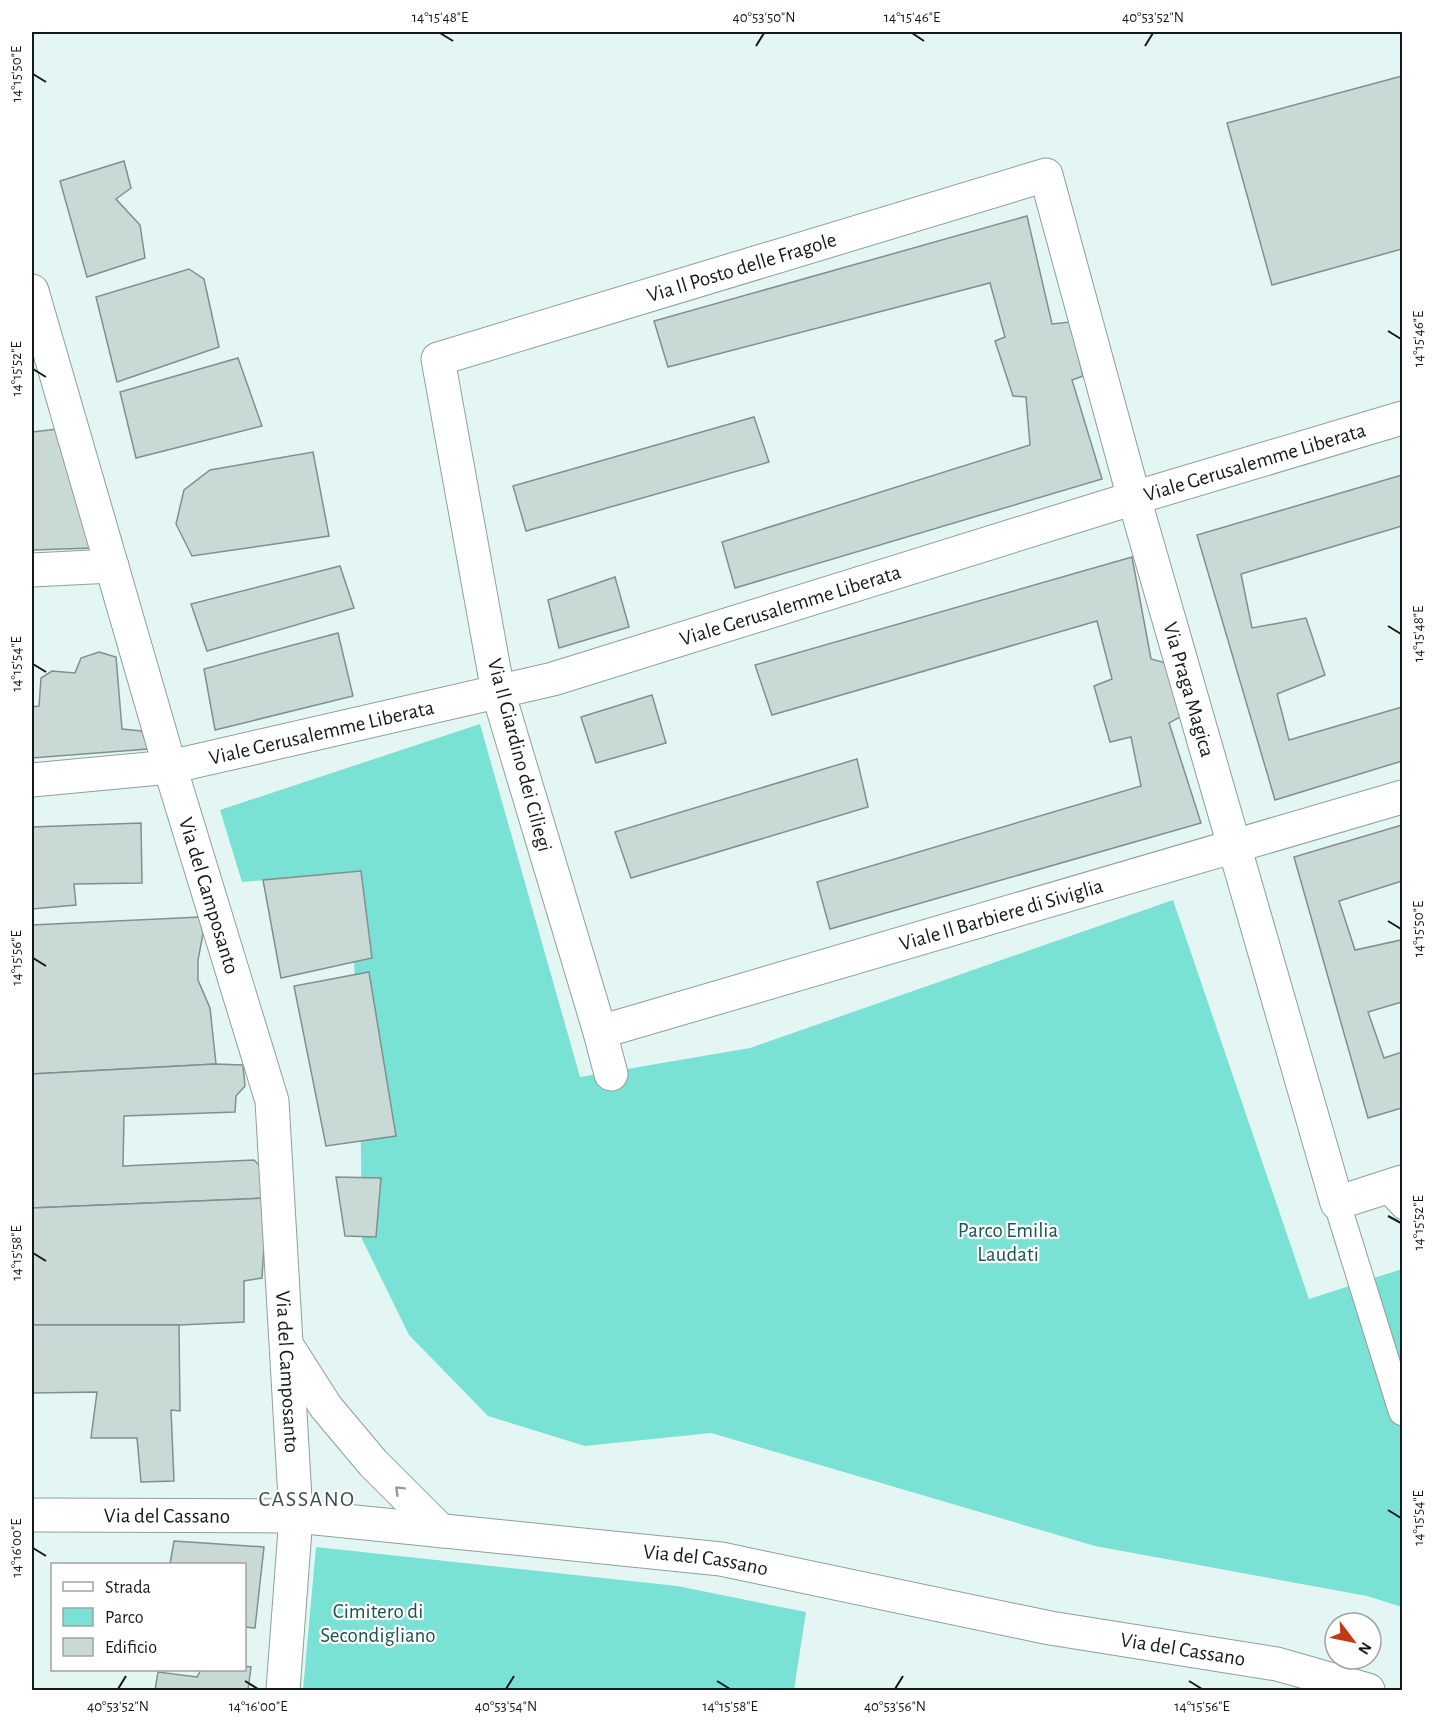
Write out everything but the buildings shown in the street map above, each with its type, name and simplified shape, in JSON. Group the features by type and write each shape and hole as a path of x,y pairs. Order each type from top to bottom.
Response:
{"street":[{"name":"Via Il Posto delle Fragole","path":"438,359 1046,175"},
{"name":"Via Praga Magica","path":"1046,175 1134,498 1337,1203"},
{"name":"Via del Camposanto","path":"32,294 170,768 272,1101 296,1516 283,1690"},
{"name":"Via Il Giardino dei Ciliegi","path":"438,359 498,692 611,1074"},
{"name":"Viale Gerusalemme Liberata","path":"32,780 170,768 553,679 1134,498 1402,418"},
{"path":"32,570 112,566"},
{"name":"Viale Il Barbiere di Siviglia","path":"600,1032 1402,797"},
{"path":"1396,1194 1337,1203 1402,1412"},
{"path":"286,1343 333,1415 373,1463 441,1531"},
{"name":"Via del Cassano","path":"32,1515 296,1516 721,1559 1050,1628 1277,1664 1368,1690"}],"green space":[{"name":"Parco Emilia Laudati","path":"480,724 580,1077 750,1048 1173,900 1309,1299 1402,1269 1402,1607 1367,1596 1095,1546 711,1433 585,1446 488,1416 409,1335 362,1239 360,1072 353,944 342,873 242,882 220,810"},
{"name":"Cimitero di Secondigliano","path":"316,1547 677,1586 806,1612 794,1690 303,1690"}],"district":[{"name":"CASSANO","path":"307,1498"}]}
